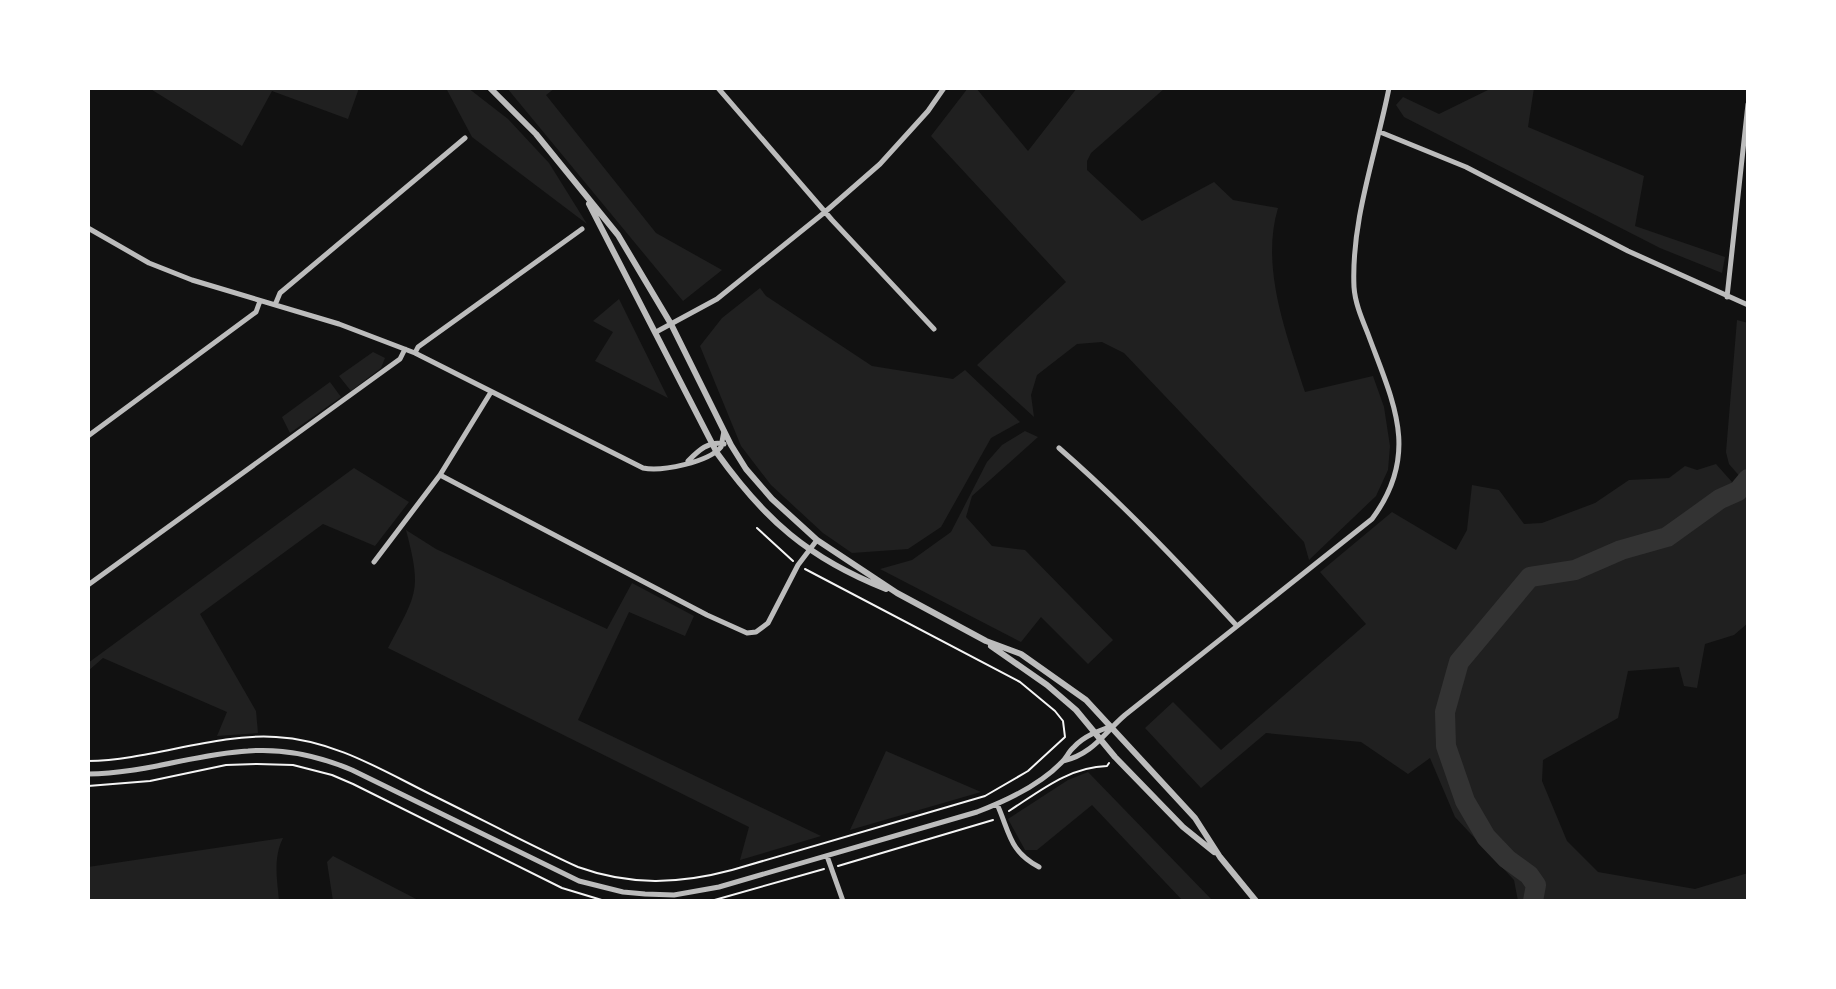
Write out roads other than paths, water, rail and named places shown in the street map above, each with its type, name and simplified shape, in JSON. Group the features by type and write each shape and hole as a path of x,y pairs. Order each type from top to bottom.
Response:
{"street":[{"path":"490,88 536,134 618,235 671,324 731,445 746,469 772,499 817,540 897,593 986,641 1021,654 1086,700 1195,818 1220,857 1256,901"},
{"path":"718,88 825,212 934,329"},
{"path":"656,332 717,299 825,212 880,164 928,111 944,88"},
{"path":"1062,762 1080,756 1102,741 1112,726 1372,519 1388,497 1398,469 1399,440 1394,405 1354,291 1355,234 1389,88"},
{"path":"1727,297 1748,104"},
{"path":"1380,132 1466,167 1628,251 1748,305"},
{"path":"275,305 280,293 465,138"},
{"path":"581,190 717,453 761,510 809,550 849,574 897,593"},
{"path":"88,228 149,263 192,280 339,324 415,353 643,468 664,469 705,459 717,453 723,443 724,431"},
{"path":"415,353 582,229"},
{"path":"88,436 256,312 260,301"},
{"path":"88,585 345,401 400,359 405,349"},
{"path":"374,562 440,475 491,392"},
{"path":"688,462 712,444 731,445"},
{"path":"1059,448 1092,476 1237,626"},
{"path":"440,475 747,633 756,632 768,623 798,565 817,540"},
{"path":"986,641 1076,710 1183,827 1220,857"},
{"path":"88,774 130,772 249,751 314,756 352,770 579,881 623,892 674,895 699,892 827,856 997,804 1062,762 1073,747 1094,732 1112,726"},
{"path":"997,804 1013,845 1023,858 1039,867"},
{"path":"827,856 843,901"}],"waterway":[{"path":"1533,901 1536,885 1486,837 1465,801 1446,746 1445,712 1459,662 1530,577 1575,570 1621,550 1667,537 1720,499 1738,491 1748,479"}]}
